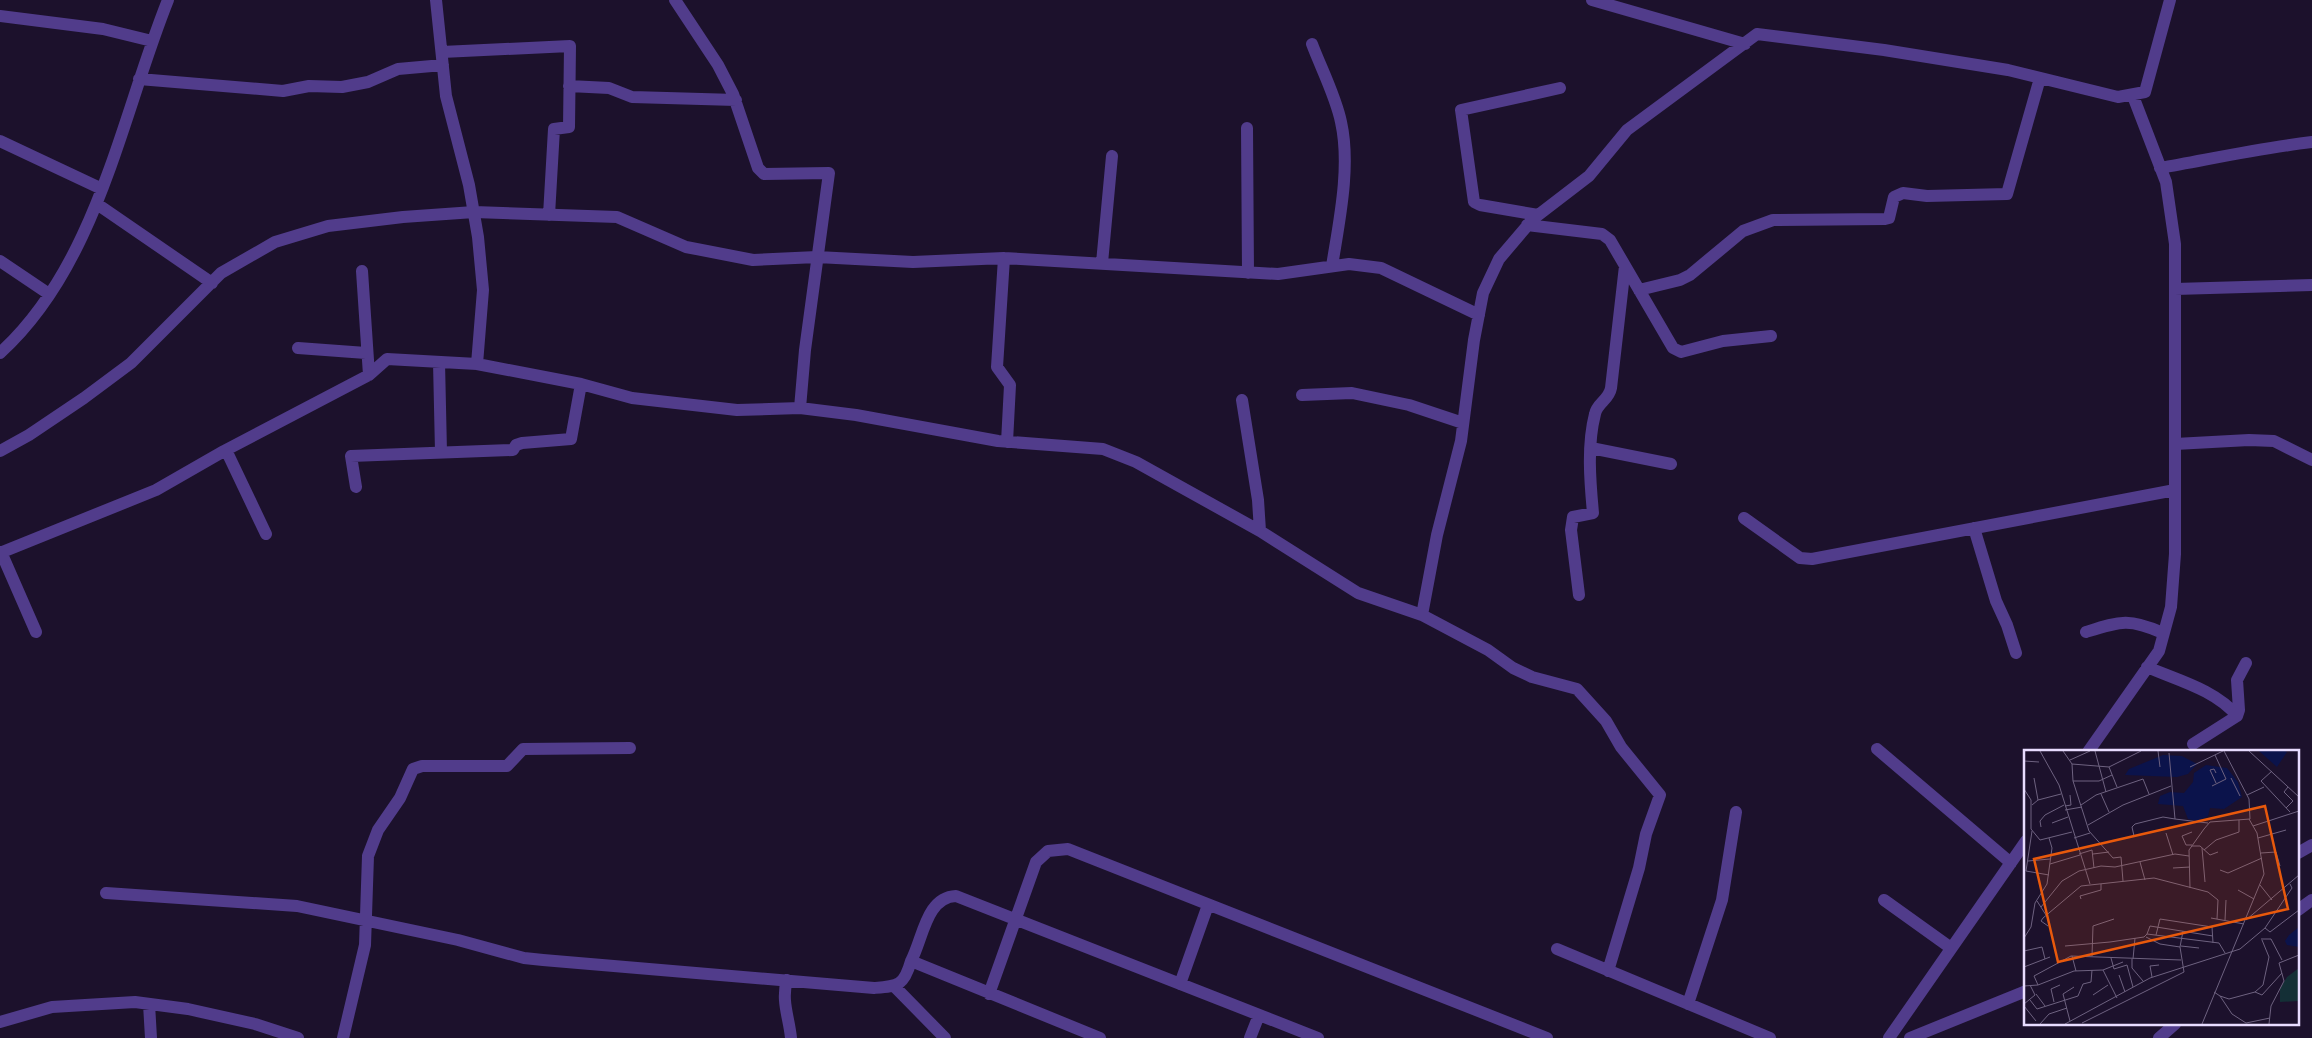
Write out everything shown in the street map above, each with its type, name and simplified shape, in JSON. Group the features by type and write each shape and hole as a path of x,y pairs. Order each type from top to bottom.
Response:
{"street":[{"path":"0,353 40,309 68,264 97,204 152,41 168,0"},
{"path":"436,0 446,96 469,185 483,290 477,364"},
{"path":"675,0 718,65 736,100 758,168 764,174 829,173 805,350 800,408"},
{"path":"1592,0 1745,44"},
{"path":"1422,615 1437,535 1461,441 1483,293 1499,260 1527,225 1589,176 1627,130 1758,34 1884,50 2008,70 2118,97 2133,96 2145,92 2170,0"},
{"path":"0,16 103,29 152,41"},
{"path":"1312,44 1341,122 1344,145 1340,216 1332,266"},
{"path":"139,79 283,91 309,86 342,87 368,82 398,69 442,58 570,46 568,127 554,129 550,215"},
{"path":"1639,290 1680,280 1690,275 1743,231 1773,220 1890,218 1894,197 1903,193 1927,196 2007,194 2040,78"},
{"path":"569,86 609,88 632,97 736,100"},
{"path":"1538,215 1480,205 1474,202 1461,110 1560,88"},
{"path":"2095,749 2159,651 2171,607 2175,554 2175,244 2166,182 2133,96"},
{"path":"1247,128 1248,273"},
{"path":"0,141 102,189"},
{"path":"2160,168 2240,154 2256,148 2312,142"},
{"path":"1102,263 1112,156"},
{"path":"97,204 212,283"},
{"path":"0,451 29,435 131,363 221,273 275,242 328,226 404,217 474,212 617,217 686,247 753,260 817,257 912,262 1004,258 1278,274 1349,264 1380,268 1479,315"},
{"path":"1527,225 1602,234 1610,240 1673,348 1681,352 1723,341 1770,336"},
{"path":"1004,258 997,367 1010,385 1007,442"},
{"path":"0,261 49,294"},
{"path":"1579,595 1572,530 1573,517 1593,513 1591,448 1595,411 1609,396 1611,388 1625,266"},
{"path":"362,271 366,353 369,375"},
{"path":"2175,289 2312,285"},
{"path":"298,348 366,353"},
{"path":"36,632 0,553 156,490 226,450 369,375 387,359 477,364 581,384 632,398 737,410 800,408 856,415 1007,442 1103,449 1136,462 1260,531 1358,593 1422,615 1488,650 1513,668 1532,677 1577,689 1606,721 1622,747 1660,795 1646,834 1639,868 1608,971"},
{"path":"439,362 441,452"},
{"path":"356,487 351,456 513,450 516,445 522,443 571,439 581,384"},
{"path":"1302,395 1352,393 1409,405 1463,423"},
{"path":"1242,400 1258,500 1260,531"},
{"path":"2175,444 2249,440 2274,441 2312,460"},
{"path":"1591,448 1671,464"},
{"path":"226,450 266,534"},
{"path":"1744,518 1800,558 1812,559 2175,490"},
{"path":"1974,528 1996,601 2016,652"},
{"path":"2086,632 2126,621 2164,633"},
{"path":"2193,744 2237,716 2240,710 2237,680 2246,663"},
{"path":"2147,667 2203,691 2231,709 2237,716"},
{"path":"343,1038 366,946 368,856 378,830 400,798 413,769 422,766 507,766 523,749 630,748"},
{"path":"1877,750 2011,863"},
{"path":"1688,1004 1722,900 1736,812"},
{"path":"1889,1038 2024,844"},
{"path":"2300,852 2312,845"},
{"path":"989,994 1036,862 1048,852 1068,849 1547,1038"},
{"path":"106,893 297,906 366,919 458,940 524,958 874,988 894,986 906,977 936,904 946,896 956,896 1318,1038"},
{"path":"1884,900 1951,948"},
{"path":"2300,909 2312,900"},
{"path":"1180,984 1208,905"},
{"path":"1557,949 1770,1038"},
{"path":"911,961 1100,1038"},
{"path":"787,980 784,989 784,1010 791,1038"},
{"path":"894,986 945,1038"},
{"path":"1910,1038 2024,992"},
{"path":"0,1022 52,1007 135,1002 188,1009 255,1024 298,1038"},
{"path":"149,1004 150,1038"},
{"path":"1250,1038 1259,1015"},
{"path":"2159,1038 2173,1026"}]}
